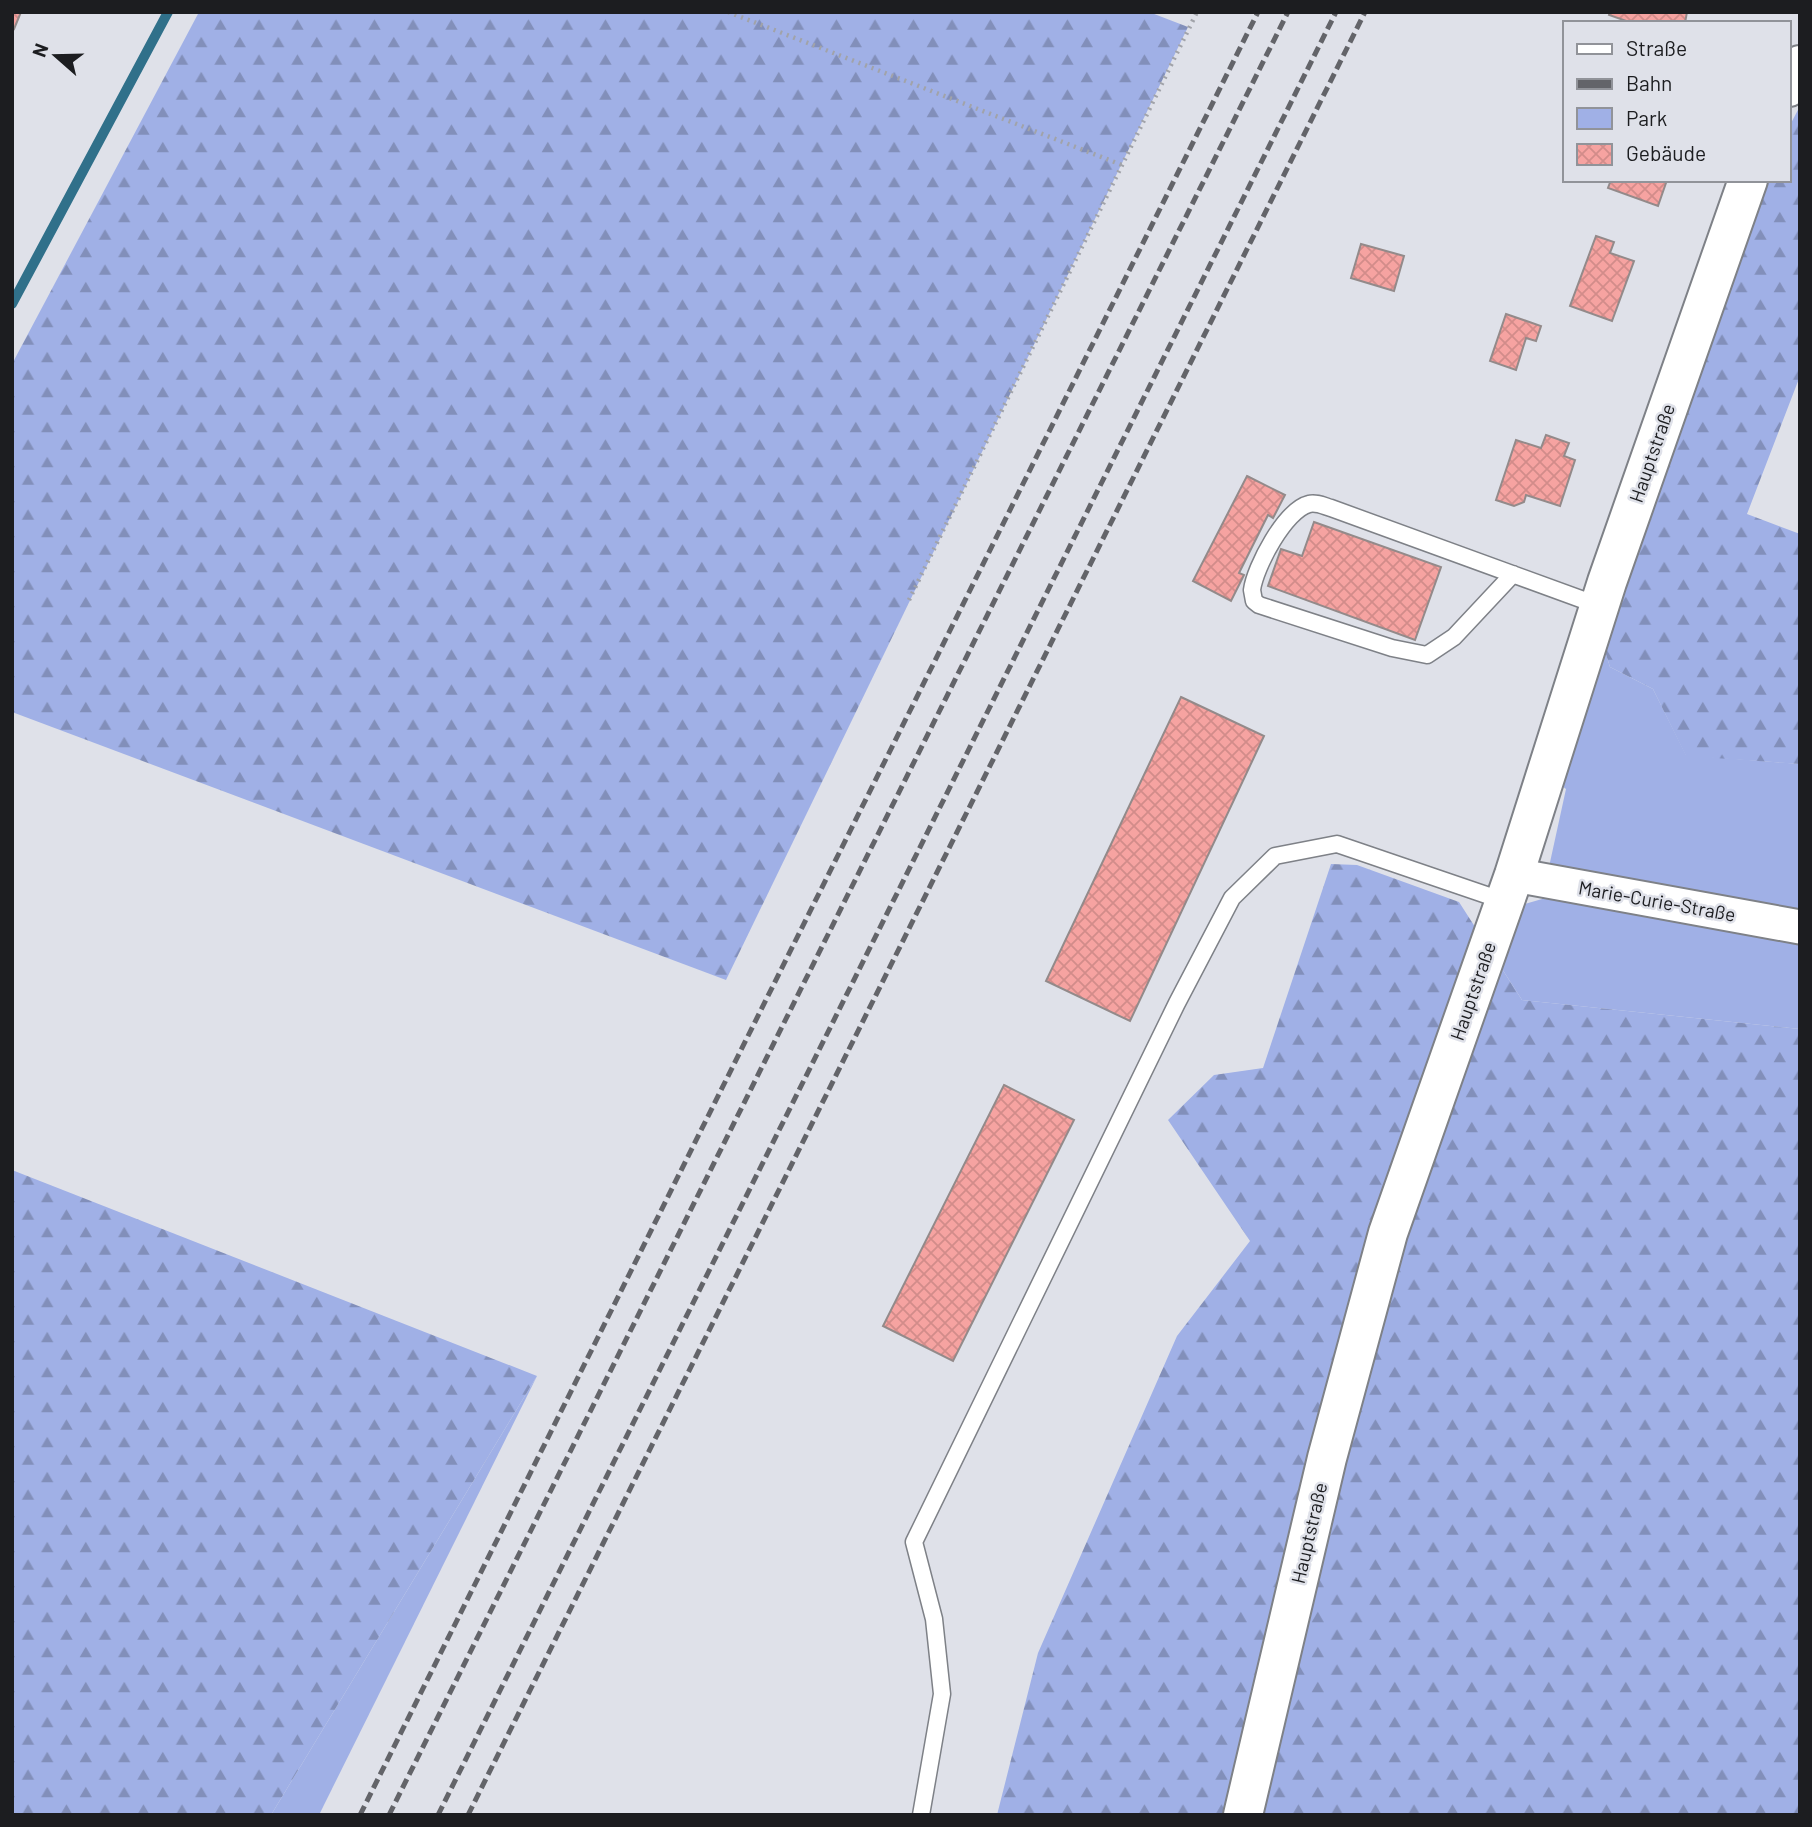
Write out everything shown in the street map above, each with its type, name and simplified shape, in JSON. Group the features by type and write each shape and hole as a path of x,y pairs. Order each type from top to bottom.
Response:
{"street":[{"path":"1791,83 1800,65"},
{"name":"Hauptstraße","path":"1243,1815 1327,1458 1388,1233 1509,888 1600,606 1747,182"},
{"name":"Marie-Curie-Straße","path":"1509,888 1800,927"}],"lane":[{"path":"1513,574 1454,637 1427,655 1392,648 1259,605 1252,598 1255,578 1285,520 1311,503 1513,574 1600,606"},
{"path":"921,1815 942,1694 934,1619 914,1542 1177,1003 1232,898 1275,856 1337,844 1509,888"}],"path":[{"path":"728,12 1122,165"},
{"path":"909,600 1197,12"}],"green space":[{"path":"199,12 1149,12 1188,27 726,980 12,712 12,364"},
{"path":"1800,106 1800,376 1747,514 1800,534 1800,764 1686,756 1653,689 1610,667 1604,648 1765,182 1791,182 1791,123"},
{"path":"1604,648 1610,667 1653,689 1686,755 1800,764 1800,1029 1522,1000 1497,961 1521,905 1542,899 1566,789 1558,783"},
{"path":"1331,864 1357,865 1459,902 1522,1000 1800,1029 1800,1815 997,1815 1038,1653 1177,1336 1250,1241 1168,1120 1214,1075 1263,1068"},
{"path":"12,1170 537,1376 271,1815 12,1815"},
{"path":"537,1376 319,1815 271,1815"}],"building":[{"path":"12,12 21,12 14,29 12,28"},
{"path":"1610,12 1687,12 1685,21 1626,21 1609,15"},
{"path":"1610,182 1666,182 1658,206 1608,188"},
{"path":"1596,236 1614,242 1610,253 1634,261 1612,321 1570,306"},
{"path":"1361,244 1404,256 1394,291 1351,278"},
{"path":"1506,314 1541,326 1536,341 1526,338 1516,370 1490,361"},
{"path":"1546,435 1569,443 1564,456 1575,460 1560,506 1526,495 1524,502 1514,506 1496,500 1516,440 1541,448"},
{"path":"1247,476 1285,495 1273,518 1268,515 1239,573 1244,575 1231,601 1193,581"},
{"path":"1314,522 1441,567 1415,640 1268,586 1281,549 1302,556"},
{"path":"1181,697 1264,736 1130,1021 1046,981"},
{"path":"1004,1085 1074,1120 953,1361 883,1326"}],"waterway":[{"path":"12,304 168,12"}],"railway":[{"path":"360,1815 1258,12"},
{"path":"389,1815 1288,12"},
{"path":"438,1815 1336,12"},
{"path":"468,1815 1365,12"}]}
